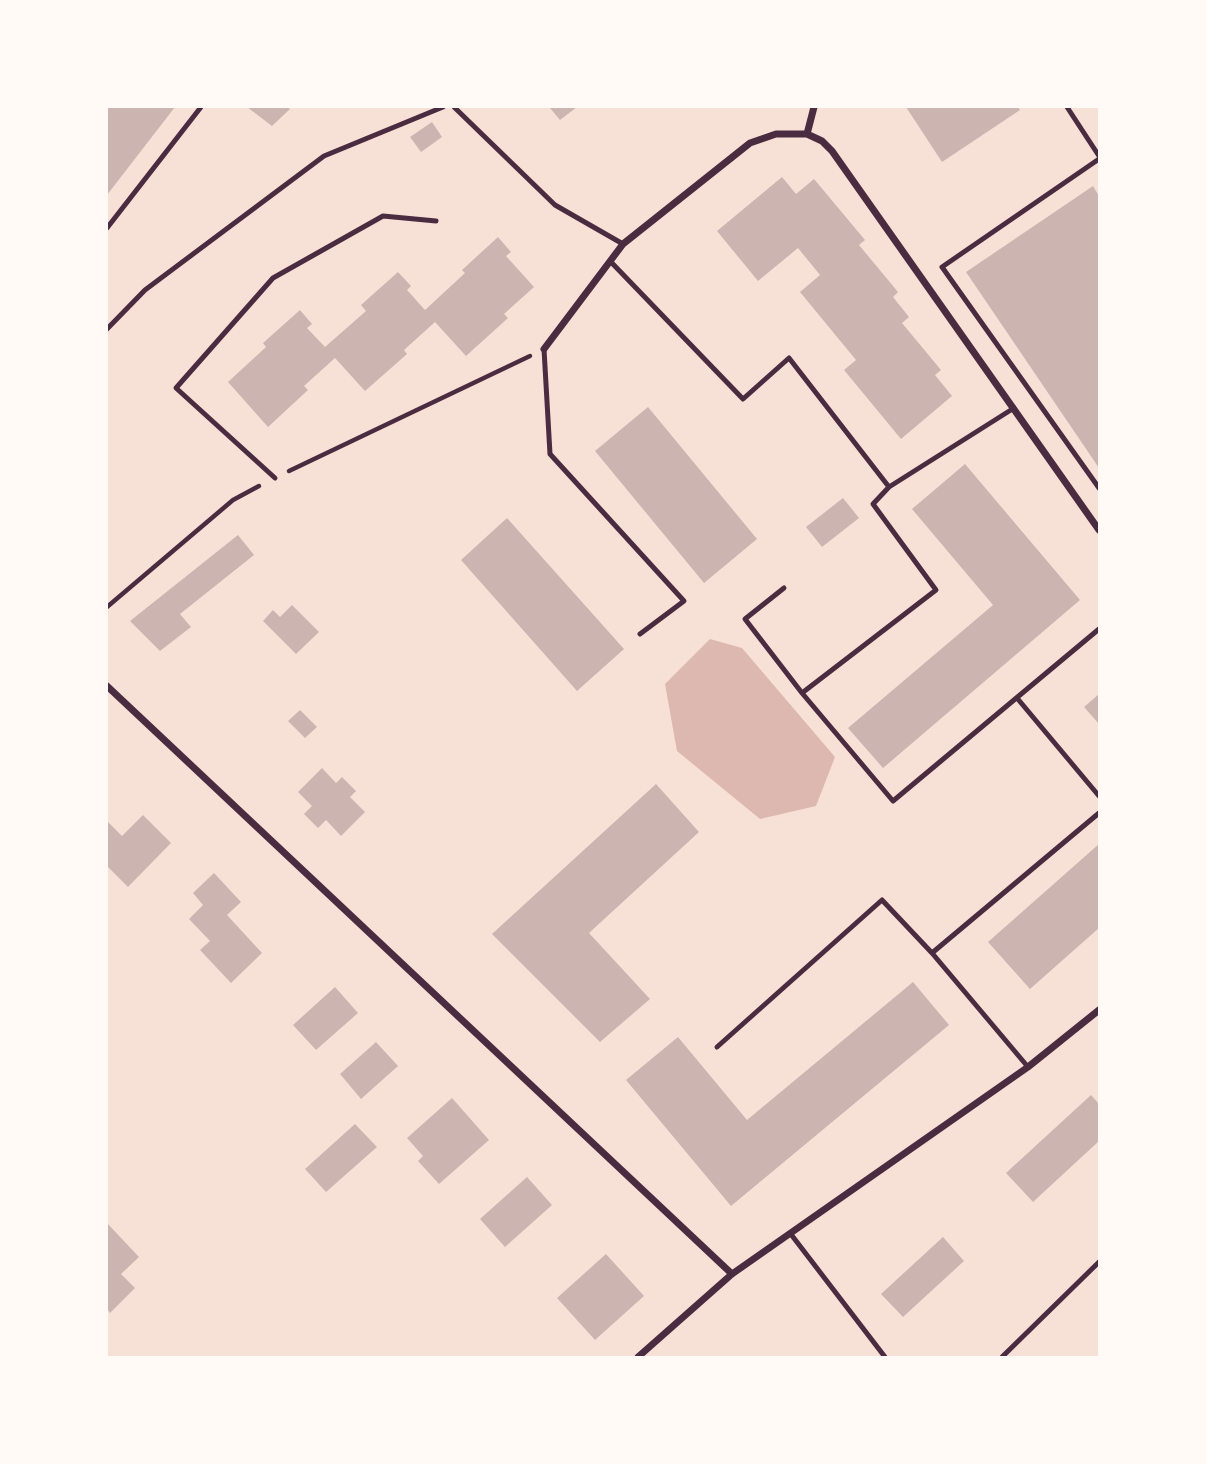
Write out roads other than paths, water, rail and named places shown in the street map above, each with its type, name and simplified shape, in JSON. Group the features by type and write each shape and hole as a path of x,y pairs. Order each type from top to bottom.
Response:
{"street":[{"path":"807,134 814,107"},
{"path":"544,349 623,244 750,143 776,134 807,134 822,141 832,151 1099,530"},
{"path":"107,686 732,1274"},
{"path":"638,1357 732,1274 1028,1068 1098,1014"}],"lane":[{"path":"107,228 201,107"},
{"path":"107,329 145,290 324,156 443,107"},
{"path":"454,107 555,205 623,244"},
{"path":"1067,107 1099,157 942,267 1099,488"},
{"path":"275,478 176,388 273,278 383,216 436,221"},
{"path":"610,261 743,399 789,358 889,487"},
{"path":"544,349 550,454 684,601 640,634"},
{"path":"802,693 936,590 873,505 889,487 1014,408"},
{"path":"784,588 745,619 892,802 1099,629"},
{"path":"1017,698 1099,796"},
{"path":"932,953 1099,813"},
{"path":"717,1047 882,900 932,953 1028,1068"},
{"path":"790,1233 885,1357"},
{"path":"1002,1357 1099,1262"}]}
